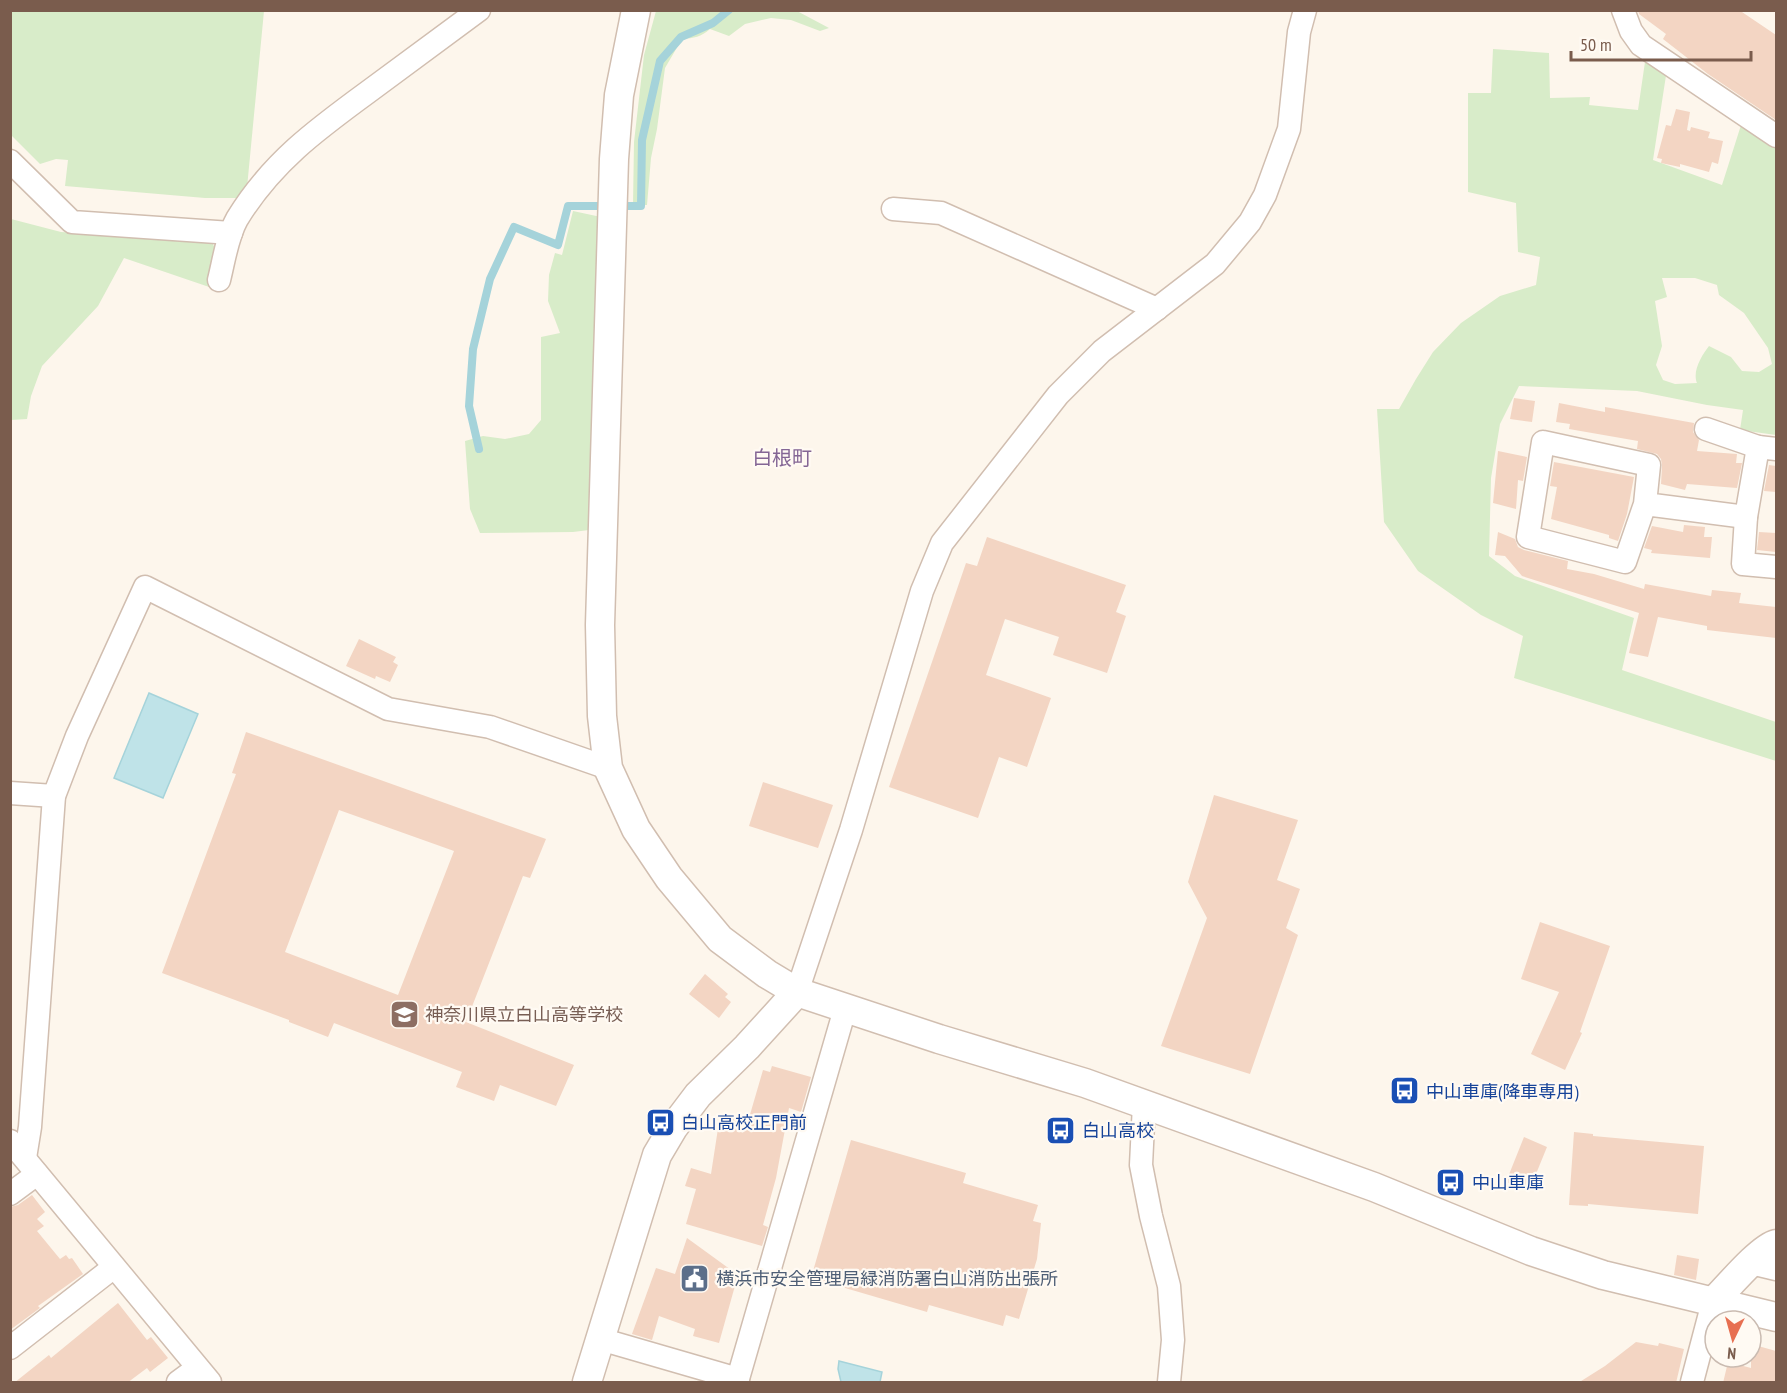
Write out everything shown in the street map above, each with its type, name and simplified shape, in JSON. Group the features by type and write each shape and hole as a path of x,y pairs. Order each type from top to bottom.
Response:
{"street":[{"path":"219,280 237,219 281,161 322,126 478,10"},
{"path":"636,10 619,95 613,171 600,625 602,716 608,768 636,829 669,878 720,939 797,993 1085,1083 1374,1187 1531,1251 1603,1275 1776,1317"},
{"path":"587,1383 657,1155 673,1128 698,1095 797,993 851,831 922,591 942,543 1058,395 1102,351 1215,264 1250,222 1265,195 1289,129 1299,32 1305,10"},
{"path":"1623,10 1641,45 1776,136"},
{"path":"10,161 72,222 231,233"},
{"path":"893,209 941,213 1157,309"},
{"path":"1706,429 1767,448 1746,517 1743,564 1776,567"},
{"path":"1543,442 1649,465 1645,504 1625,562 1528,537 1543,442"},
{"path":"1645,504 1746,517"},
{"path":"10,1194 24,1158 30,1126 54,796 77,736 145,588 388,709 490,727 608,768"},
{"path":"10,793 54,796"},
{"path":"600,1339 738,1381 845,1009"},
{"path":"1144,1104 1141,1165 1150,1216 1169,1286 1173,1340 1169,1383"},
{"path":"24,1158 203,1375 178,1383"},
{"path":"1692,1383 1713,1302 1763,1266 1770,1245 1776,1244"},
{"path":"10,1348 114,1267"}],"green space":[{"path":"10,11 264,11 246,198 205,198 65,186 68,160 56,159 40,164 11,135"},
{"path":"656,11 797,11 829,28 820,31 791,20 771,18 745,24 729,36 710,29 697,37 682,39 665,68 651,158 647,205 633,205 634,142 644,55"},
{"path":"1493,49 1549,53 1550,98 1590,97 1589,105 1638,110 1646,55 1667,69 1653,160 1722,185 1742,122 1776,145 1776,435 1740,430 1743,410 1637,391 1519,386 1500,424 1491,478 1489,556 1515,576 1634,618 1622,670 1776,722 1776,761 1514,678 1523,636 1481,615 1418,571 1384,522 1377,409 1399,409 1433,352 1461,323 1500,296 1536,285 1540,257 1518,252 1516,203 1468,192 1468,93 1491,93","holes":["1662,278 1695,278 1717,285 1719,295 1744,313 1768,348 1772,364 1759,372 1742,371 1731,357 1709,346 1697,368 1697,383 1675,384 1663,380 1656,365 1662,346 1655,301 1667,297"]},
{"path":"573,211 601,217 597,529 573,532 480,533 470,509 465,441 483,436 505,439 529,434 541,420 541,337 560,333 548,301 549,275 555,253 562,255"},
{"path":"11,219 61,232 211,241 218,253 215,289 124,258 98,306 42,366 31,396 27,419 11,420"}],"water":[{"path":"149,693 198,714 163,798 114,778"},
{"path":"839,1361 882,1372 880,1382 841,1382"}],"building":[{"path":"1638,10 1739,10 1776,35 1776,120 1708,74 1663,39 1666,34 1639,14"},
{"path":"1676,109 1690,112 1687,130 1690,131 1691,127 1710,132 1708,138 1723,141 1718,164 1712,162 1709,172 1680,164 1680,167 1661,163 1662,159 1657,158 1666,125 1671,126"},
{"path":"1514,398 1535,401 1532,422 1510,419"},
{"path":"1559,403 1605,412 1605,407 1694,423 1693,432 1699,440 1697,451 1737,454 1736,463 1742,463 1737,488 1687,484 1685,490 1661,484 1662,466 1657,454 1637,449 1638,441 1569,429 1570,424 1556,422"},
{"path":"1498,451 1527,457 1523,481 1518,480 1516,509 1493,503"},
{"path":"1554,462 1634,477 1627,514 1618,541 1609,538 1609,535 1551,519 1557,487 1550,486"},
{"path":"1769,465 1776,466 1776,492 1764,491"},
{"path":"1684,525 1705,527 1704,537 1712,537 1710,558 1651,553 1652,550 1644,548 1652,526 1683,532"},
{"path":"1498,532 1515,539 1518,547 1524,550 1568,561 1567,569 1594,574 1644,589 1645,584 1711,596 1712,590 1741,593 1739,603 1776,607 1776,638 1707,630 1707,626 1658,617 1648,657 1629,653 1639,613 1522,576 1505,556 1495,555"},
{"path":"1759,532 1776,533 1776,552 1757,550"},
{"path":"987,537 1126,585 1116,612 1126,616 1107,673 1053,655 1059,637 1005,619 986,675 1051,698 1027,767 999,757 978,818 889,787 966,563 977,566"},
{"path":"359,639 396,657 393,662 398,665 390,682 376,676 375,679 346,666"},
{"path":"246,732 546,839 530,878 523,876 466,1022 574,1065 556,1106 500,1085 494,1101 456,1087 462,1072 334,1023 328,1037 289,1022 289,1020 162,973 236,774 232,773","holes":["339,810 454,851 398,995 285,952"]},
{"path":"763,782 833,805 818,848 749,826"},
{"path":"1214,795 1298,820 1277,880 1300,889 1286,928 1298,935 1250,1074 1161,1046 1207,918 1188,882"},
{"path":"1540,922 1610,946 1580,1032 1582,1033 1565,1070 1531,1054 1559,992 1521,979"},
{"path":"705,974 728,994 725,997 731,1002 719,1018 689,994"},
{"path":"772,1066 811,1077 801,1112 789,1108 776,1178 763,1225 768,1227 762,1246 686,1224 696,1189 685,1186 691,1168 711,1174 719,1122 722,1122 723,1114 749,1118 763,1070 770,1072"},
{"path":"1574,1132 1593,1134 1593,1136 1704,1146 1698,1214 1588,1204 1588,1206 1569,1205"},
{"path":"1524,1137 1547,1147 1529,1191 1506,1182"},
{"path":"851,1140 966,1173 963,1183 1038,1205 1033,1221 1041,1223 1037,1259 1019,1319 1006,1315 1003,1326 929,1305 927,1312 811,1278"},
{"path":"32,1195 45,1212 37,1219 44,1226 37,1231 60,1259 66,1255 69,1259 72,1258 83,1274 38,1306 40,1308 10,1330 10,1207 18,1205"},
{"path":"687,1238 738,1275 719,1343 693,1336 695,1329 659,1316 652,1340 632,1334 656,1268 675,1274"},
{"path":"1677,1255 1699,1259 1696,1280 1674,1275"},
{"path":"118,1303 147,1340 151,1337 168,1358 150,1372 147,1368 127,1383 14,1383 49,1355 51,1358"},
{"path":"1636,1342 1658,1346 1659,1343 1684,1349 1676,1383 1578,1383 1605,1366"},
{"path":"1763,1347 1776,1351 1776,1383 1723,1383 1726,1369 1763,1369"}],"waterway":[{"path":"619,206 641,206 642,140 660,61 681,37 713,23 729,10"},
{"path":"479,449 469,406 473,349 490,279 514,227 558,245 568,206 607,206"}],"place":[{"name":"神奈川県立白山高等学校","path":"404,1014"},
{"name":"中山車庫(降車専用)","path":"1405,1091"},
{"name":"白山高校正門前","path":"660,1122"},
{"name":"白山高校","path":"1061,1130"},
{"name":"中山車庫","path":"1451,1182"},
{"name":"横浜市安全管理局緑消防署白山消防出張所","path":"695,1278"}],"district":[{"name":"白根町","path":"782,458"}]}
